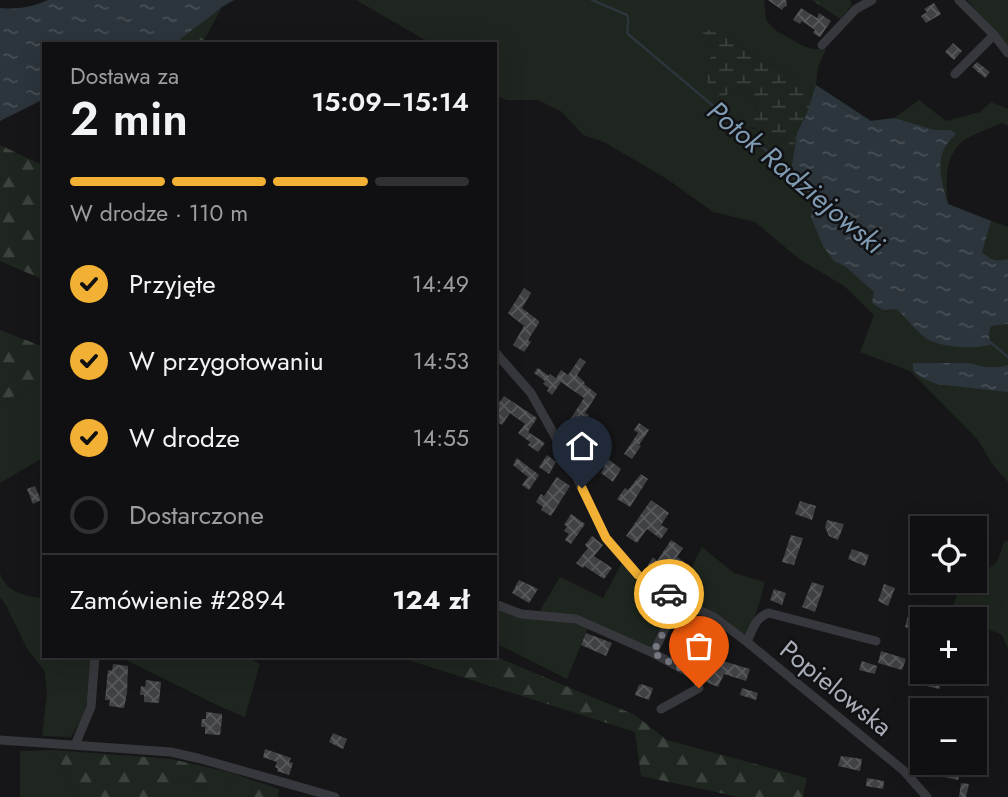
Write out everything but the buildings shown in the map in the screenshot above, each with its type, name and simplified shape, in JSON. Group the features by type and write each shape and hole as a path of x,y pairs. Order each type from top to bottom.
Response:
{"street":[{"path":"822,45 856,9 872,0"},
{"path":"959,0 1008,53"},
{"path":"955,74 994,35"},
{"name":"Popielowska","path":"497,354 531,393 570,463 606,538 638,575 679,601 714,617 747,642 903,770 927,797"},
{"path":"653,653 679,601"},
{"path":"497,605 521,614 576,619 653,653 697,677 699,688 661,709"},
{"name":"Popielowska","path":"747,642 758,620 769,613 876,641"},
{"path":"75,745 91,707 95,658"},
{"path":"0,740 152,750 190,756 335,797"}],"green space":[{"path":"356,0 764,0 766,20 775,30 803,46 826,49 818,67 816,85 871,121 894,118 919,100 946,121 980,112 991,102 1008,109 1008,126 1002,123 966,139 956,148 949,163 947,179 948,204 1008,227 1008,482 993,465 978,440 910,371 860,352 874,315 844,286 799,259 755,222 713,212 667,179 604,142 583,135 562,112 538,100 507,100 497,97 497,42 428,42","holes":["722,27 756,58 790,73 805,93 815,86 793,147 784,140 751,128 757,111 751,97 740,86 733,89 713,49 711,39"]},
{"path":"812,0 850,0 852,5 840,19"},
{"path":"967,0 1008,0 1008,46"},
{"path":"222,7 203,42 176,42"},
{"path":"722,26 738,44 756,58 790,73 805,92 816,85 793,148 784,140 770,137 750,126 757,111 751,97 740,86 723,98 708,86 707,71 713,49 711,39 702,32"},
{"path":"0,145 42,165 42,279 0,261"},
{"path":"0,330 42,346 42,382 0,403"},
{"path":"42,382 42,458 0,483 0,403"},
{"path":"1008,540 1008,649 1002,635 987,628 987,607 953,607 958,593 987,593 987,571 998,560 1004,542"},
{"path":"702,547 734,573 765,582 755,617 745,636 718,616 678,594"},
{"path":"623,561 631,575 674,602 650,648 568,615 539,612 560,577 603,598"},
{"path":"0,573 12,589 42,599 42,658 91,658 84,715 71,737 42,736 47,694 45,672 26,647 0,597"},
{"path":"497,609 521,616 567,621 588,628 567,679 497,644"},
{"path":"497,657 635,715 667,740 807,778 803,797 739,797 641,776 635,732 402,658"},
{"path":"122,658 249,658 260,664 245,717"},
{"path":"54,750 76,797 20,797 20,751"},
{"path":"54,750 171,759 233,773 231,791 172,780 172,797 76,797"},
{"path":"233,773 254,781 251,797 172,797 172,780 231,790"},
{"path":"254,781 279,789 278,797 251,797"}],"water":[{"path":"48,0 234,0 177,42 42,42 42,100 0,121 0,8 13,9"},
{"path":"816,85 871,121 894,118 934,130 951,130 956,134 946,145 941,161 941,176 948,204 991,221 982,252 994,260 1008,259 1008,324 991,326 990,345 959,347 929,340 896,309 883,310 872,303 874,292 846,267 834,261 823,246 811,217 813,205 809,193 793,178 792,166 797,133"},
{"path":"913,363 969,363 986,367 1008,365 1008,392 936,384 919,376 913,370"}],"waterway":[{"name":"Potok Radziejowski","path":"592,0 627,15 628,34 793,173"},
{"name":"Potok Radziejowski","path":"989,341 1008,357"}],"way so far":[{"path":"669,594 679,601 653,653 697,677 699,688"}],"route":[{"path":"582,488 606,538 638,575 669,594"}]}
